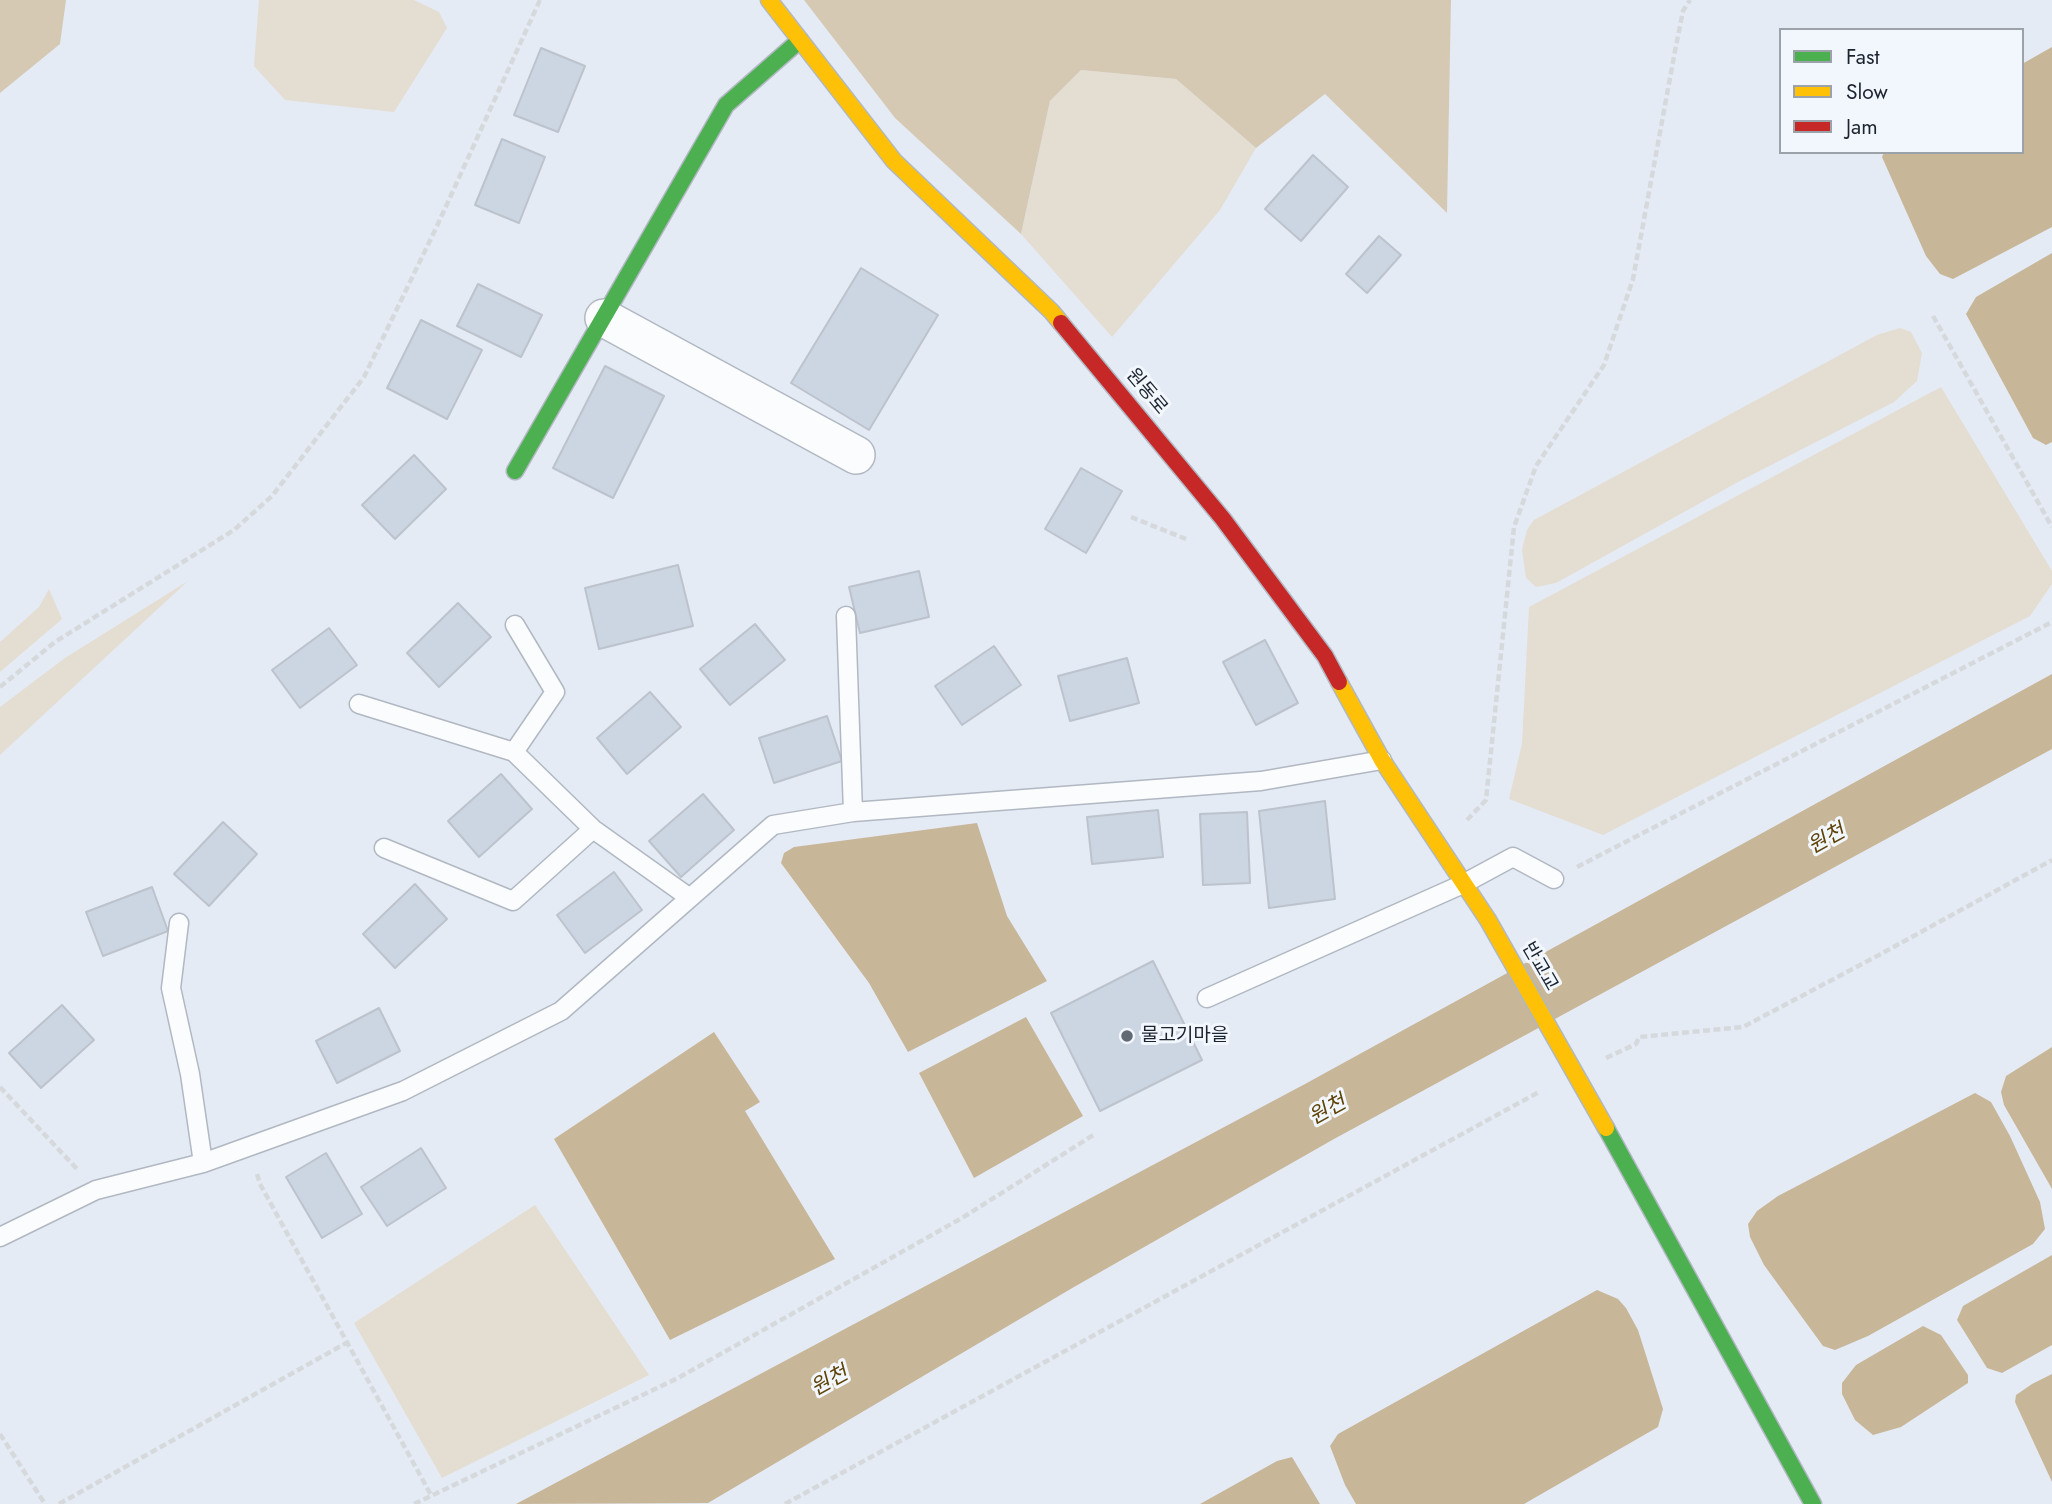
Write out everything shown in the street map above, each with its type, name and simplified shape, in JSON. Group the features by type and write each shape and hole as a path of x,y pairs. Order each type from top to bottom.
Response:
{"street":[{"name":"원동로","path":"769,0 894,161 1052,312 1216,510 1325,656 1382,760 1463,884"},
{"path":"515,471 726,105 800,40"},
{"path":"604,318 856,455"},
{"name":"반교교","path":"1463,884 1488,920 1554,1035 1813,1504"}],"lane":[{"path":"846,616 853,812"},
{"path":"514,752 555,692 515,625"},
{"path":"359,704 514,752 593,829 691,898"},
{"path":"0,1237 96,1190 203,1163 403,1091 561,1011 773,825 853,812 1261,781 1382,760"},
{"path":"384,848 513,901 593,829"},
{"path":"1207,998 1463,884 1513,856 1554,879"},
{"path":"179,923 170,988 190,1074 203,1163"}],"path":[{"path":"0,687 55,642 234,530 272,496 364,377 437,226 540,0"},
{"path":"1441,850 1486,800 1514,527 1536,466 1604,365 1633,279 1683,11 1690,0"},
{"path":"1933,316 2052,527"},
{"path":"1554,879 2052,622"},
{"path":"1639,1037 1743,1027 2052,860"},
{"path":"785,1504 1573,1073"},
{"path":"0,1087 96,1190"},
{"path":"414,1504 678,1378 962,1218 1095,1134"},
{"path":"249,1147 260,1184 431,1495"},
{"path":"59,1504 348,1342"},
{"path":"0,1434 45,1504"}],"shaded area":[{"path":"0,0 66,0 60,44 0,93"},
{"path":"259,0 414,0 439,12 447,28 394,112 285,100 254,66"},
{"path":"804,0 1451,0 1447,213 1325,94 1256,148 1176,79 1081,70 1050,101 1021,234 895,118"},
{"path":"1081,70 1176,79 1256,148 1220,210 1112,337 1021,234 1050,101"},
{"path":"1900,328 1911,332 1922,353 1917,381 1894,402 1738,482 1556,583 1536,587 1526,578 1522,550 1527,530 1534,520 1877,335"},
{"path":"1941,387 2052,571 2052,584 2030,616 1603,835 1509,799 1522,744 1529,607"},
{"path":"188,581 0,755 0,707 65,658"},
{"path":"49,589 62,619 0,672 0,642 39,607"},
{"path":"535,1205 649,1375 442,1478 354,1323"}],"water":[{"path":"2052,47 2052,227 1953,279 1940,274 1926,256 1882,157 1883,154 2024,154 2024,63"},
{"path":"2052,253 2052,442 2046,445 2033,438 1966,314 1976,297"},
{"name":"원천","path":"2052,674 2052,749 1334,1139 1074,1287 708,1503 516,1504 1305,1084"},
{"path":"977,823 1007,916 1047,981 908,1052 869,983 781,863 784,853 794,847"},
{"path":"1026,1017 1083,1116 974,1178 919,1073"},
{"path":"714,1032 760,1102 745,1111 835,1259 670,1340 554,1139"},
{"path":"2052,1047 2052,1189 2004,1105 2001,1092 2006,1076"},
{"path":"1975,1093 1991,1102 2010,1136 2040,1202 2045,1229 2033,1244 1868,1336 1835,1350 1823,1346 1764,1265 1750,1237 1748,1224 1757,1211 1778,1196"},
{"path":"2052,1255 2052,1345 2002,1373 1987,1368 1957,1320 1963,1306"},
{"path":"1597,1290 1618,1299 1638,1330 1663,1409 1658,1427 1524,1504 1356,1504 1345,1485 1330,1446 1338,1434"},
{"path":"1923,1326 1941,1335 1968,1375 1968,1383 1901,1427 1873,1435 1855,1420 1842,1394 1842,1383 1856,1365"},
{"path":"2052,1374 2052,1482 2015,1402 2016,1395"},
{"path":"1292,1457 1320,1504 1200,1504 1277,1461"}],"building":[{"path":"541,48 585,66 558,132 514,115"},
{"path":"502,139 545,157 519,223 475,205"},
{"path":"1313,155 1348,187 1301,241 1265,209"},
{"path":"1379,236 1401,255 1367,293 1346,274"},
{"path":"861,268 938,315 869,430 791,383"},
{"path":"478,284 542,315 521,357 457,326"},
{"path":"421,320 482,350 447,419 387,388"},
{"path":"605,366 664,396 613,498 553,468"},
{"path":"414,455 446,489 395,539 362,505"},
{"path":"1081,468 1122,491 1086,553 1045,529"},
{"path":"678,565 693,626 599,649 585,588"},
{"path":"919,571 929,617 860,633 849,587"},
{"path":"458,603 491,637 439,687 407,653"},
{"path":"755,624 785,660 730,705 700,669"},
{"path":"329,628 357,665 300,708 272,670"},
{"path":"1265,640 1298,703 1256,725 1223,662"},
{"path":"994,646 1021,685 962,725 935,686"},
{"path":"1127,658 1139,703 1070,721 1058,676"},
{"path":"650,692 681,727 627,774 597,738"},
{"path":"827,716 842,761 774,783 759,738"},
{"path":"501,774 532,809 479,857 448,821"},
{"path":"703,794 734,830 681,877 649,841"},
{"path":"1325,801 1335,899 1269,908 1259,811"},
{"path":"1158,810 1163,857 1092,864 1087,817"},
{"path":"1247,812 1250,883 1203,885 1200,814"},
{"path":"223,822 257,854 209,906 174,874"},
{"path":"614,872 642,910 585,953 557,915"},
{"path":"415,884 447,919 395,968 363,934"},
{"path":"152,887 168,931 103,956 86,912"},
{"name":"물고기마을","path":"1153,961 1202,1060 1100,1111 1051,1013"},
{"path":"62,1005 94,1040 41,1088 9,1053"},
{"path":"379,1008 400,1051 337,1083 316,1041"},
{"path":"421,1148 446,1188 387,1226 361,1187"},
{"path":"326,1153 362,1214 322,1238 286,1177"}],"traffic: fast":[{"path":"515,471 726,105 800,40"},
{"path":"1606,1128 1813,1504"}],"traffic: slow":[{"path":"769,0 894,161 1061,323"},
{"path":"1339,682 1382,760 1488,920 1606,1128"}],"traffic: jam":[{"path":"1061,323 1223,519 1325,656 1339,682"}],"place":[{"name":"물고기마을","path":"1127,1036"}]}
